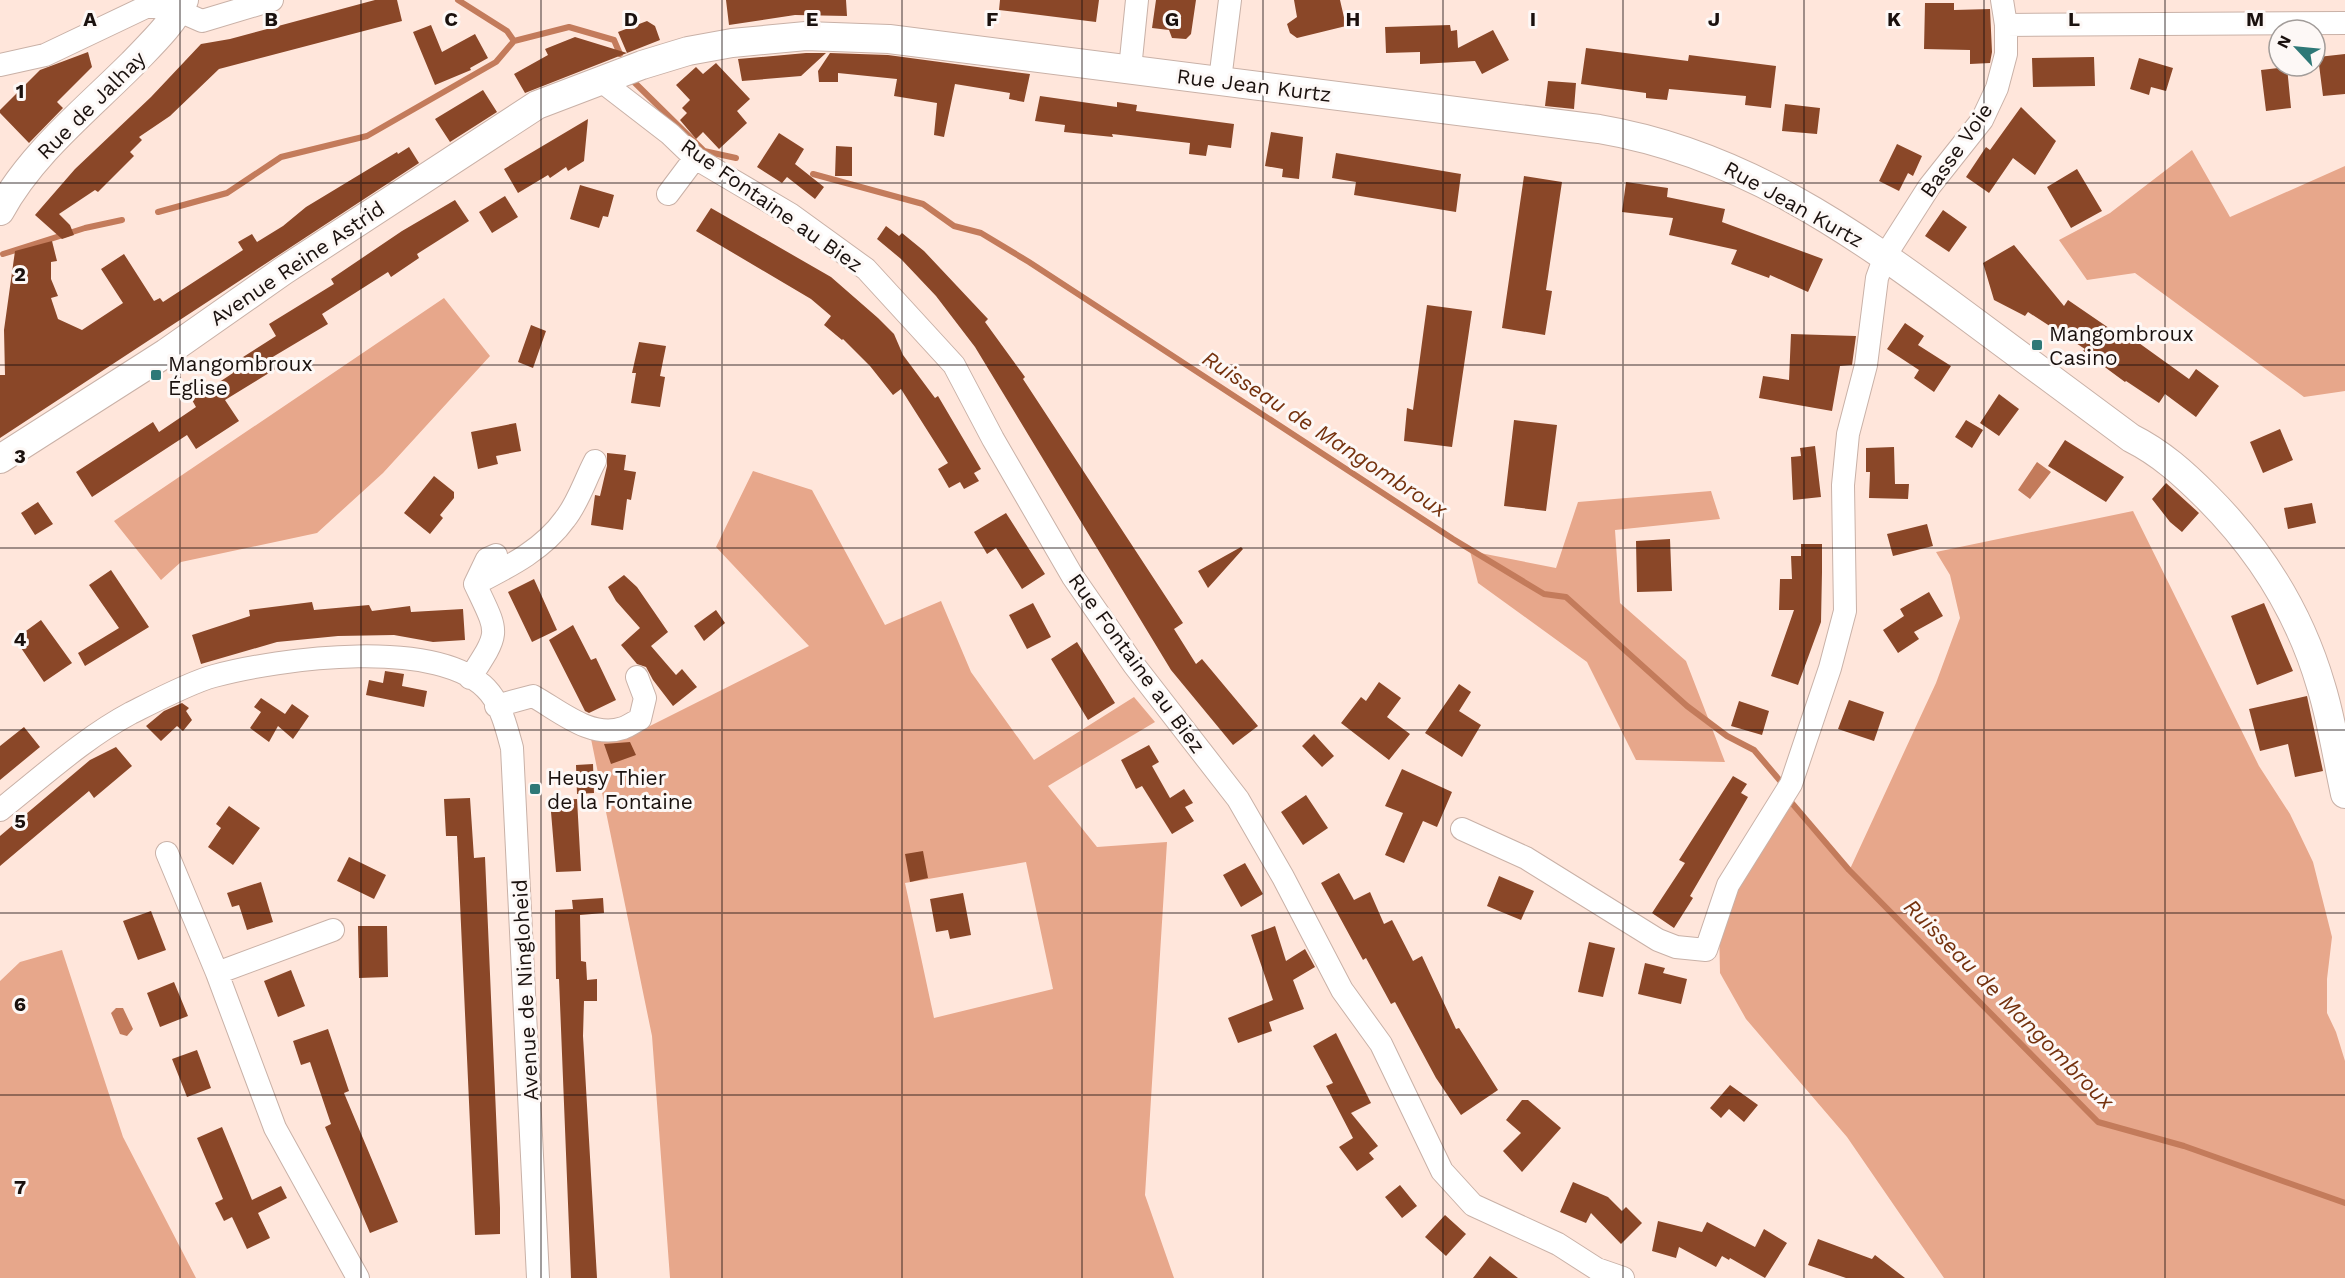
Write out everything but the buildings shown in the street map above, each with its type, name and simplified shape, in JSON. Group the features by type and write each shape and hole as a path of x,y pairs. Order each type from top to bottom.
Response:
{"main road":[{"name":"Rue de Jalhay","path":"0,211 25,172 146,49 181,6"},
{"name":"Rue Jean Kurtz","path":"600,80 688,51 732,43 806,36 889,39 1602,130 1662,144 1714,160 1766,184 1834,221 1885,256 2131,438 2149,447 2180,471 2237,526 2276,582 2303,636 2322,687 2345,794"},
{"name":"Avenue Reine Astrid","path":"0,459 166,353 283,271 537,105 600,80"}],"street":[{"path":"0,65 45,55 148,6 181,6 202,21 272,0"},
{"path":"1130,69 1137,0"},
{"path":"1220,80 1230,0"},
{"name":"Basse Voie","path":"1462,829 1526,858 1658,940 1676,947 1706,950 1728,885 1791,784 1830,668 1845,611 1843,484 1848,434 1866,365 1877,278 1885,256 1929,187 1982,120 1997,88 2006,54 2006,25 2002,0"},
{"path":"2006,25 2345,22"},
{"name":"Rue Fontaine au Biez","path":"600,80 670,134 695,158 790,214 866,269 954,365 993,439 1073,577 1134,665 1238,799 1283,877 1342,990 1381,1044 1442,1171 1473,1205 1558,1244 1597,1269 1623,1278"},
{"path":"668,194 695,158"},
{"path":"475,584 517,562 551,536 566,518 595,461"},
{"path":"475,584 487,559 496,555"},
{"path":"470,678 494,641 493,622 475,584"},
{"name":"Avenue de Ningloheid","path":"0,810 86,742 131,713 212,676 289,660 367,656 410,659 450,668 490,692 512,748 538,1278"},
{"path":"496,706 534,696 579,724 598,729 622,729 640,719 645,698 637,677"},
{"path":"167,853 217,973 275,1128 358,1278"},
{"path":"217,973 333,930"}],"shaded area":[{"path":"2192,150 2230,217 2345,166 2345,391 2304,397 2135,273 2087,280 2059,240 2110,213"},
{"path":"444,298 490,356 383,473 317,533 181,562 161,580 114,521"},
{"path":"2037,462 2051,472 2030,499 2018,490"},
{"path":"753,471 812,490 885,625 941,601 971,672 1034,760 1134,697 1155,722 1048,786 1097,847 1167,842 1145,1195 1174,1278 670,1278 652,1036 590,734 634,734 809,646 716,547","holes":["1026,862 1053,989 934,1018 905,883"]},
{"path":"1711,491 1720,519 1615,530 1620,603 1686,661 1725,762 1636,760 1587,662 1478,583 1470,551 1556,568 1578,502"},
{"path":"2133,511 2259,766 2290,814 2313,862 2332,937 2327,979 2327,1013 2345,1061 2345,1278 1944,1278 1847,1137 1746,1019 1720,973 1719,928 1747,869 1791,802 1850,869 1936,683 1960,618 1950,575 1936,552"},
{"path":"62,950 123,1137 196,1278 0,1278 0,981 20,962"},
{"path":"116,1008 123,1008 133,1029 127,1036 120,1034 111,1013"}],"waterway":[{"path":"458,0 507,31 514,41"},
{"name":"Ruisseau de Mangombroux","path":"158,212 227,193 281,157 367,136 496,62 514,41 569,27 614,40 620,54"},
{"name":"Ruisseau de Mangombroux","path":"632,80 704,151 736,158"},
{"name":"Ruisseau de Mangombroux","path":"813,174 923,204 954,226 981,233 1453,539 1544,594 1566,597 1687,706 1727,736 1754,750 1782,783"},
{"name":"Ruisseau de Mangombroux","path":"3,254 85,228 122,220"},
{"name":"Ruisseau de Mangombroux","path":"1791,802 1849,870 2098,1122 2184,1146 2345,1203"}],"place":[{"name":"Mangombroux Casino","path":"2037,345"},
{"name":"Mangombroux Église","path":"156,375"},
{"name":"Heusy Thier de la Fontaine","path":"535,789"}]}
